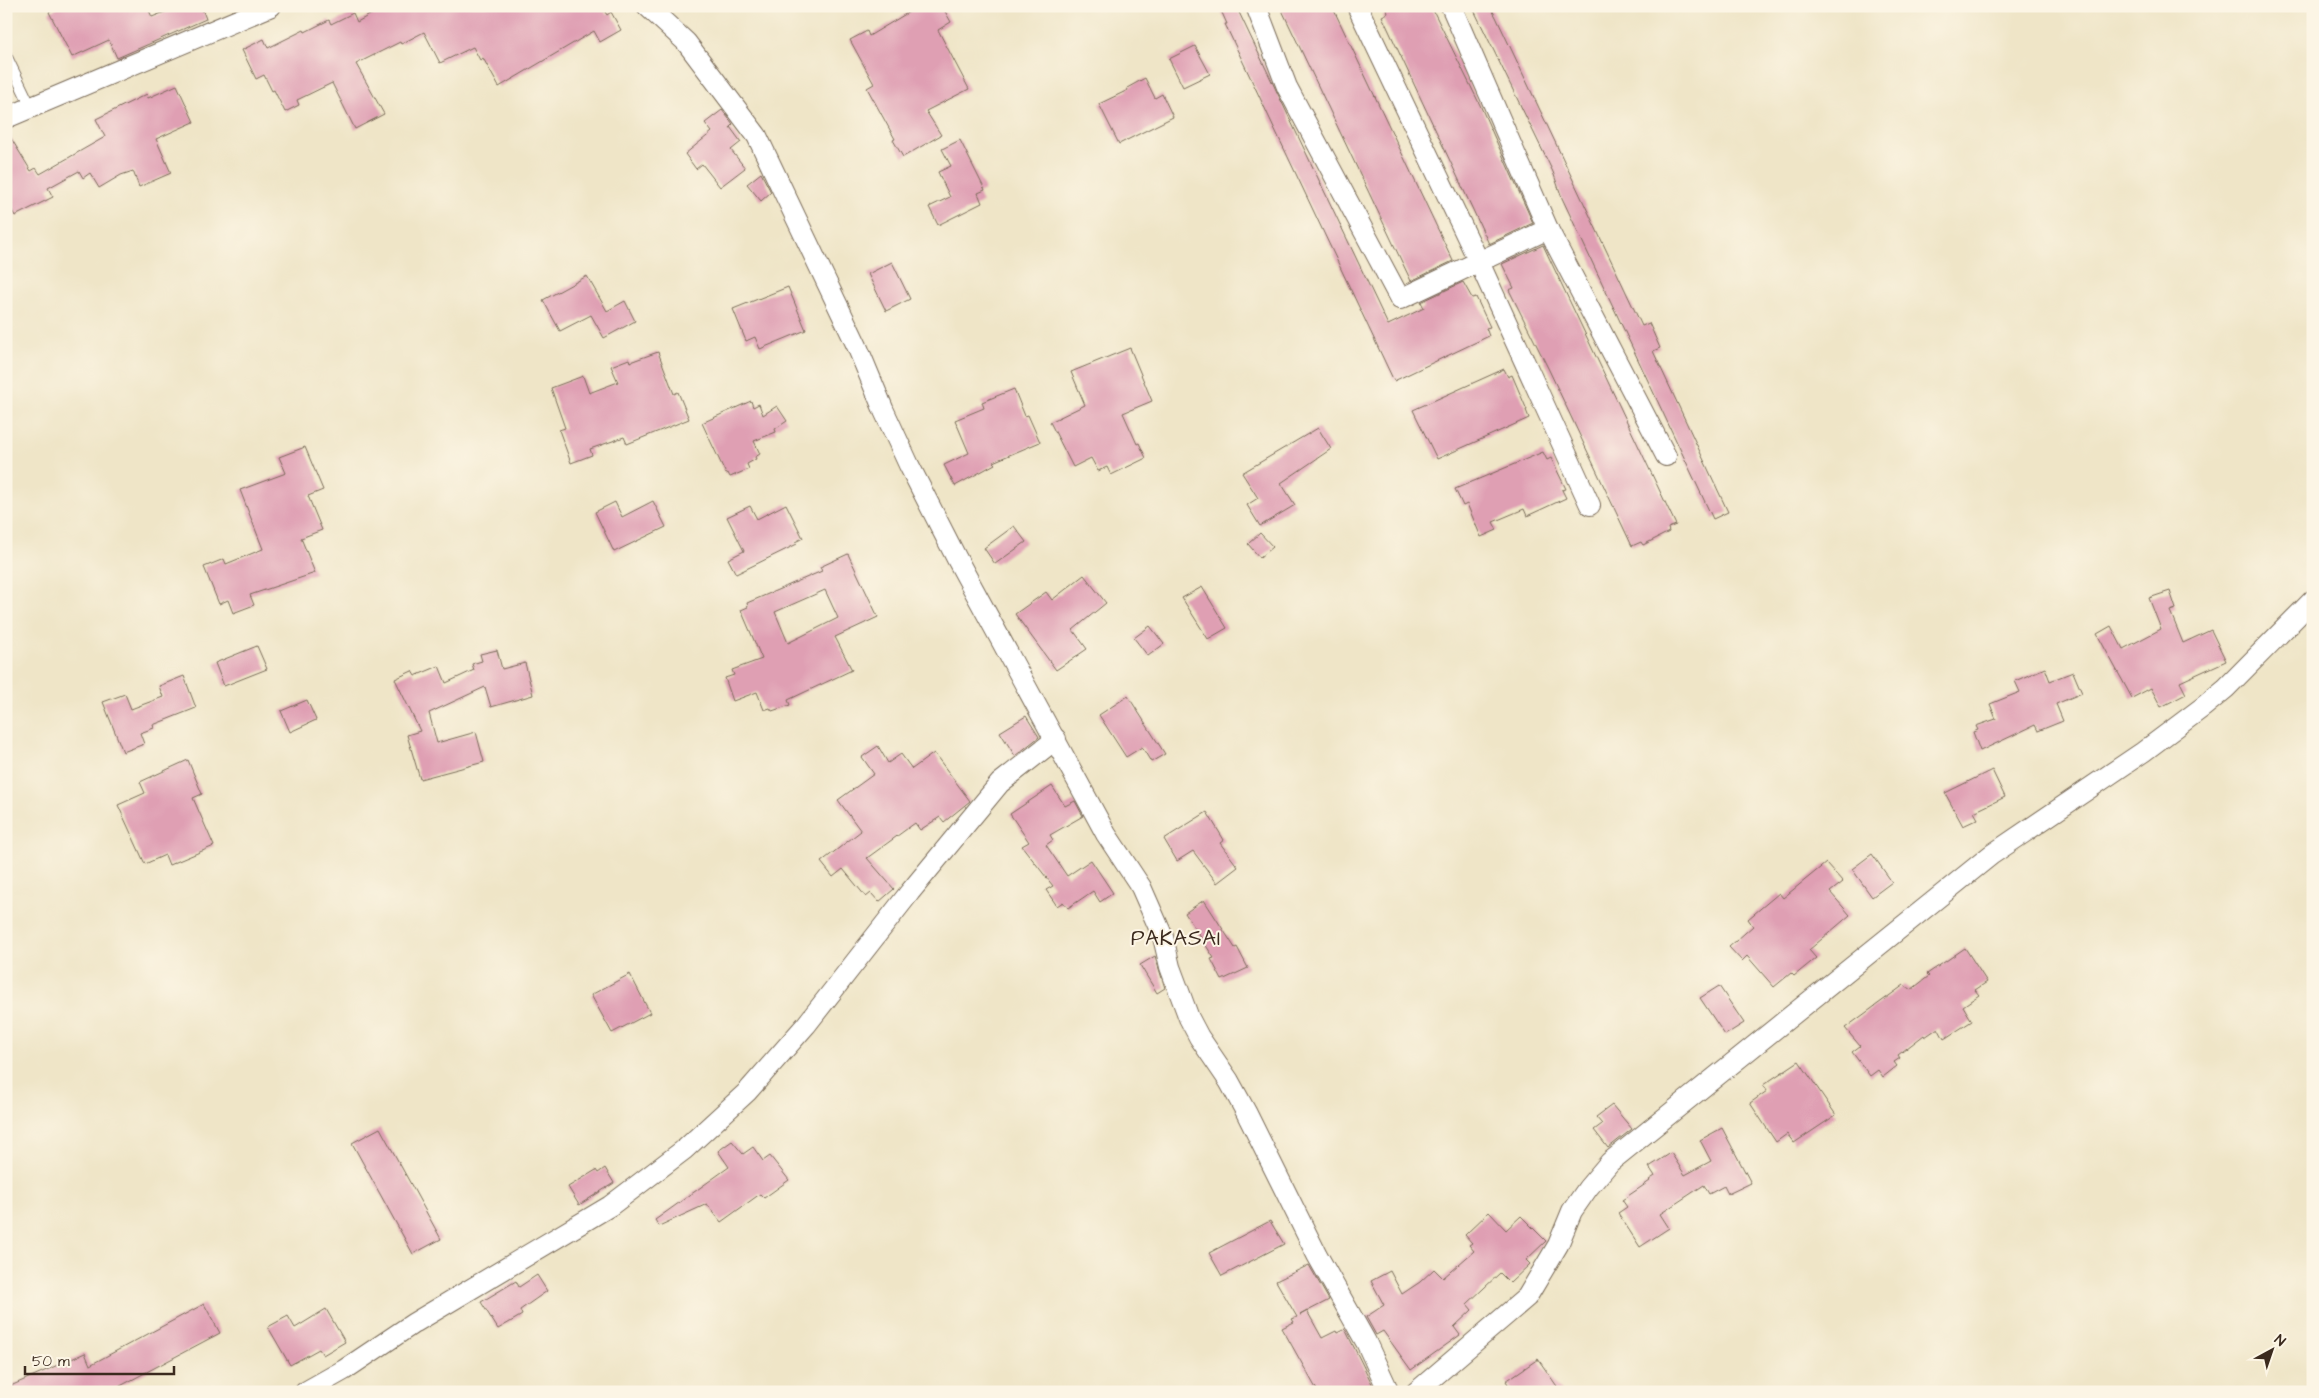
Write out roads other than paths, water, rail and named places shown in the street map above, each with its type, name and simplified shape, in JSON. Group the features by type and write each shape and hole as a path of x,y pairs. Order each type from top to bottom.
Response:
{"street":[{"path":"6,118 271,6"},
{"path":"647,6 686,42 758,136 857,346 909,465 957,559 1106,834 1141,887 1163,937 1170,967 1189,1018 1199,1037 1229,1081 1246,1112 1317,1254 1366,1342 1389,1392"},
{"path":"1256,6 1287,87 1400,299 1548,229"},
{"path":"1357,6 1479,262 1590,505"},
{"path":"1451,6 1548,229 1666,456"},
{"path":"1416,1392 1527,1297 1558,1245 1572,1211 1610,1162 1991,855 2143,752 2203,707 2226,688 2313,600"},
{"path":"305,1392 344,1370 414,1323 610,1206 685,1149 746,1092 806,1025 994,788 1056,739"}],"lane":[{"path":"6,54 32,107"}],"district":[{"name":"PAKASAI","path":"1176,938"}]}
